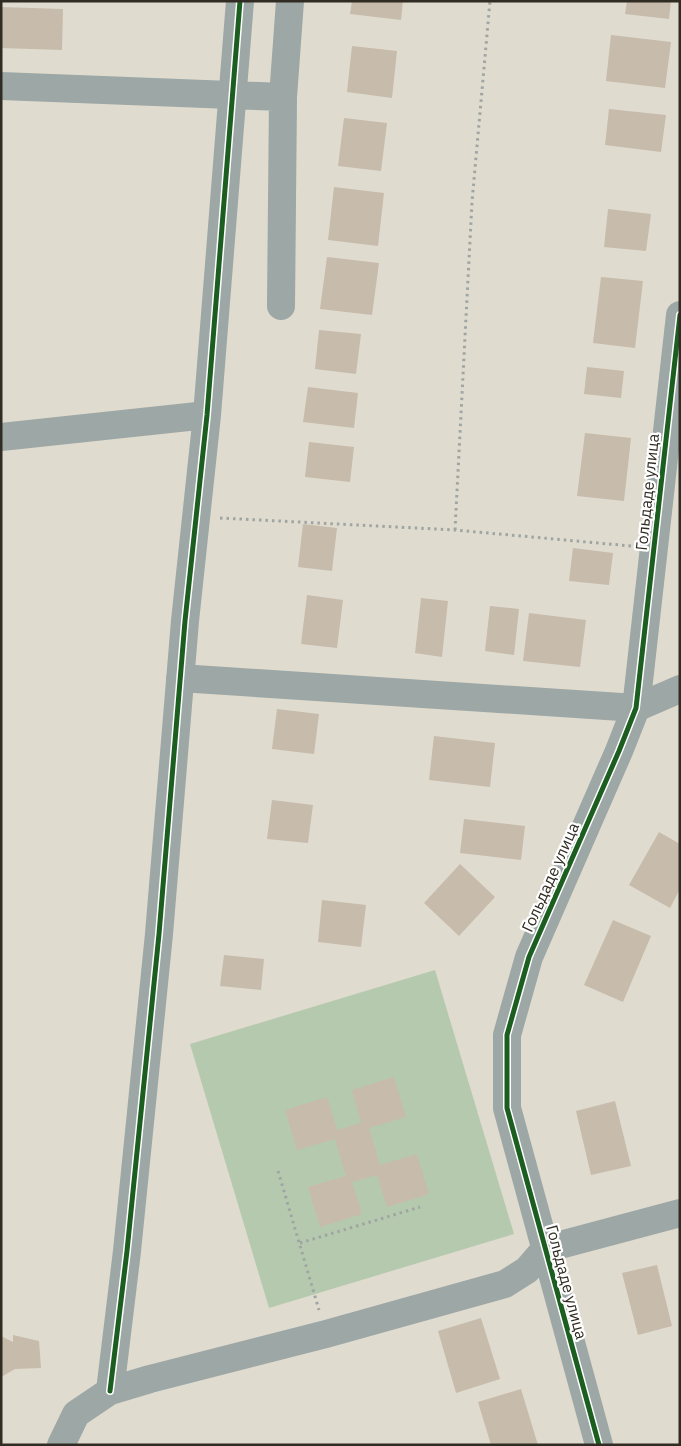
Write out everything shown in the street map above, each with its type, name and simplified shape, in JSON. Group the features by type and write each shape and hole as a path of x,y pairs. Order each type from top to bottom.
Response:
{"street":[{"path":"110,1391 127,1251 156,964 195,516 207,415 240,1"},
{"path":"281,306 283,97 290,1"},
{"path":"1,86 283,97"},
{"name":"Гольдаде улица","path":"599,1445 507,1108 507,1035 529,957 636,708 680,315"},
{"path":"1,437 207,415"},
{"path":"180,678 636,708 680,690"},
{"path":"61,1445 76,1414 110,1391 505,1284 527,1270 545,1249 680,1213"}],"path":[{"path":"455,530 472,202 490,1"},
{"path":"195,516 455,530 654,548"},
{"path":"278,1171 326,1334"},
{"path":"300,1243 420,1207"}],"green space":[{"path":"435,970 514,1234 269,1308 190,1044"}],"building":[{"path":"352,1 403,1 401,20 350,14"},
{"path":"627,1 671,1 669,19 625,14"},
{"path":"1,7 63,9 62,50 1,48"},
{"path":"611,35 671,42 665,88 606,81"},
{"path":"352,46 397,51 392,98 347,92"},
{"path":"609,109 666,115 661,152 605,145"},
{"path":"344,118 387,123 381,171 338,166"},
{"path":"334,187 384,193 378,246 328,240"},
{"path":"608,209 651,214 646,251 604,247"},
{"path":"327,257 379,263 372,315 320,309"},
{"path":"601,277 643,281 635,348 593,343"},
{"path":"319,330 361,334 356,374 315,369"},
{"path":"587,367 624,371 621,398 584,394"},
{"path":"308,387 358,393 354,428 303,422"},
{"path":"585,433 631,438 624,501 577,496"},
{"path":"309,442 354,447 350,482 305,477"},
{"path":"303,524 337,528 332,571 298,567"},
{"path":"573,548 613,553 609,585 569,581"},
{"path":"307,595 343,600 337,648 301,644"},
{"path":"421,598 448,601 442,657 415,653"},
{"path":"490,606 519,609 514,655 485,651"},
{"path":"529,613 586,620 580,667 523,661"},
{"path":"277,709 319,714 314,754 272,749"},
{"path":"434,736 495,743 490,787 429,780"},
{"path":"272,800 313,805 308,843 267,839"},
{"path":"464,819 525,826 521,860 460,853"},
{"path":"659,832 680,844 680,889 670,908 629,885"},
{"path":"460,864 495,897 459,936 424,903"},
{"path":"322,900 366,905 361,947 318,942"},
{"path":"613,920 651,936 623,1002 584,985"},
{"path":"224,955 264,959 261,990 220,986"},
{"path":"394,1077 406,1117 369,1128 380,1165 417,1154 429,1194 387,1207 377,1175 352,1182 362,1214 320,1227 308,1187 346,1176 335,1139 297,1150 285,1110 327,1097 337,1130 361,1123 352,1090"},
{"path":"615,1101 631,1166 591,1175 576,1111"},
{"path":"657,1265 672,1326 638,1335 622,1273"},
{"path":"481,1318 500,1379 456,1393 438,1331"},
{"path":"13,1335 39,1341 41,1368 15,1369 1,1377 1,1336 13,1342"},
{"path":"521,1389 538,1445 491,1445 478,1402"}],"cycle path":[{"path":"110,1391 127,1251 159,934 185,621 207,415 240,1"},
{"path":"599,1445 507,1108 507,1035 529,957 636,708 680,315"}]}
